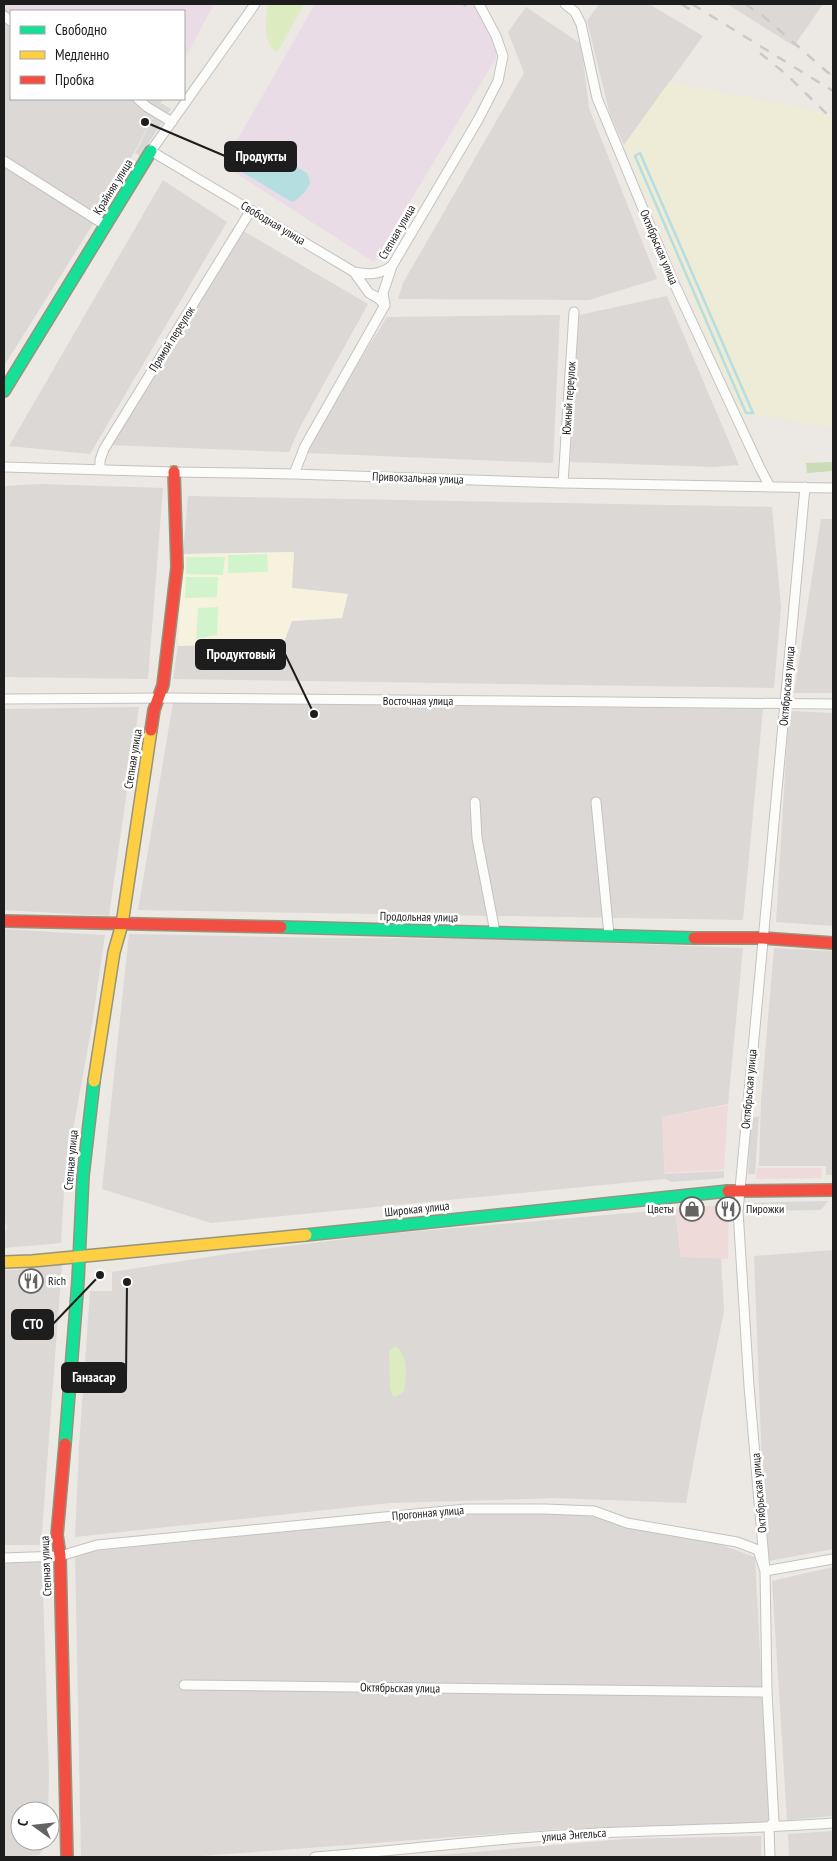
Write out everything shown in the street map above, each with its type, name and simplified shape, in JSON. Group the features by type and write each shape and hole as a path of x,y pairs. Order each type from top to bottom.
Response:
{"street":[{"name":"Крайняя улица","path":"4,391 151,151 255,4"},
{"name":"Степная улица","path":"294,474 305,446 385,305 383,293 392,266 478,120 498,81 503,56 496,36 479,4"},
{"name":"Октябрьская улица","path":"566,4 575,12 581,24 596,98 673,280 770,487"},
{"path":"139,100 172,122"},
{"name":"Свободная улица","path":"151,151 354,272 368,293 378,298 385,305"},
{"path":"4,161 105,225"},
{"name":"Прямой переулок","path":"100,470 100,460 104,449 251,210"},
{"path":"354,272 369,275 383,272 392,266"},
{"name":"Южный переулок","path":"564,483 574,312"},
{"name":"Привокзальная улица","path":"4,468 833,488"},
{"name":"Степная улица","path":"67,1857 60,1556 57,1535 78,1281 83,1176 89,1117 114,952 122,924 154,710 163,686 177,567 174,472"},
{"name":"Октябрьская улица","path":"770,1857 769,1828 774,1821 767,1692 765,1571 749,1386 738,1211 805,487"},
{"name":"Восточная улица","path":"4,699 833,704"},
{"path":"475,802 477,838 495,932"},
{"path":"596,802 609,935"},
{"name":"Продольная улица","path":"4,921 762,938 833,943"},
{"name":"Широкая улица","path":"4,1262 740,1190 833,1190"},
{"name":"Прогонная улица","path":"4,1558 60,1556 97,1546 456,1510 545,1509 594,1511 627,1524 737,1542 758,1550 765,1571"},
{"path":"765,1571 833,1559"},
{"name":"Октябрьская улица","path":"184,1685 767,1692"},
{"name":"улица Энгельса","path":"315,1857 559,1835 704,1828 769,1828 833,1823"}],"shaded area":[{"path":"4,4 214,4 185,58 185,10 10,11 4,7"},
{"path":"315,4 472,4 496,44 496,58 374,262 223,165"},
{"path":"599,4 649,4 703,36 624,145 610,115 587,21"},
{"path":"727,4 823,4 794,46"},
{"path":"4,7 10,11 10,100 162,100 110,197 4,366"},
{"path":"526,7 581,44 589,108 657,279 589,300 398,299 403,283 524,73 508,32"},
{"path":"669,82 823,112 833,120 833,428 740,412 624,145"},
{"path":"161,103 171,109 140,156 135,153"},
{"path":"163,180 227,222 90,454 9,446"},
{"path":"240,229 368,304 300,427 289,452 110,445"},
{"path":"667,296 739,465 714,467 570,462 579,315"},
{"path":"560,315 553,463 306,453 320,425 387,317"},
{"path":"41,484 163,488 148,679 4,677 4,486"},
{"path":"188,496 772,507 781,607 774,688 173,679 178,646 284,642 291,621 340,618 347,594 291,588 294,552 183,554"},
{"path":"821,519 833,519 833,693 794,693"},
{"path":"294,552 292,588 348,594 342,618 292,621 284,642 178,646 183,554"},
{"path":"173,703 763,709 743,920 138,910"},
{"path":"139,707 109,916 4,910 4,709"},
{"path":"791,711 833,713 833,926 776,922 788,725"},
{"path":"4,929 105,935 92,1025 65,1174 61,1243 4,1248 7,1226 4,1221"},
{"path":"129,934 507,939 743,948 728,1104 662,1117 665,1179 211,1223 102,1189"},
{"path":"774,948 833,951 833,1175 826,1175 826,1166 759,1166 761,1101"},
{"path":"728,1105 724,1170 665,1173 662,1117"},
{"path":"759,1116 755,1174 748,1174 751,1118"},
{"path":"757,1168 821,1168 822,1178 756,1179"},
{"path":"724,1171 724,1178 672,1182 665,1179 665,1174"},
{"path":"828,1201 821,1210 738,1211 739,1203"},
{"path":"729,1204 728,1259 681,1257 675,1209"},
{"path":"675,1209 681,1257 721,1256 724,1312 686,1503 556,1498 390,1503 75,1537 79,1446 90,1291 112,1291 112,1272 240,1252 385,1234"},
{"path":"833,1250 833,1549 769,1561 762,1466 754,1256"},
{"path":"62,1264 41,1545 4,1545 4,1270"},
{"path":"489,1512 586,1514 644,1531 719,1544 755,1557 769,1822 560,1829 188,1857 81,1857 75,1553 373,1521"},
{"path":"42,1562 48,1801 10,1801 10,1851 42,1851 39,1855 4,1857 4,1563"},
{"path":"833,1567 833,1816 787,1820 772,1581"},
{"path":"833,1831 833,1857 789,1857 788,1834"},
{"path":"761,1836 761,1857 417,1857 624,1839"}],"green space":[{"path":"268,4 304,4 277,53 272,48 267,37"},
{"path":"833,462 833,471 807,473 806,463"},
{"path":"267,554 268,572 228,573 228,555"},
{"path":"186,557 225,557 223,575 186,574"},
{"path":"186,577 218,577 217,597 185,598"},
{"path":"218,607 217,635 196,639 198,608"},
{"path":"396,1346 405,1362 406,1374 404,1392 394,1397 390,1389 389,1351"}],"water":[{"path":"246,144 256,144 307,173 310,183 308,187 292,202 235,168 234,164"}],"waterway":[{"path":"640,153 753,413 746,413 635,156 640,153"}],"railway":[{"path":"681,4 696,13"},
{"path":"692,4 833,91"},
{"path":"745,4 762,15 833,77"},
{"path":"760,53 787,75 833,120"}],"traffic: fast":[{"path":"4,391 151,151"},
{"path":"281,927 694,938"},
{"path":"65,1444 78,1281 83,1176 94,1081"},
{"path":"306,1235 728,1191"}],"traffic: slow":[{"path":"94,1081 114,952 122,924 151,730"},
{"path":"4,1262 306,1235"}],"traffic: jam":[{"path":"151,730 154,710 163,685 177,567 174,472"},
{"path":"4,921 281,927"},
{"path":"694,938 762,938 833,943"},
{"path":"728,1191 833,1190"},
{"path":"65,1444 57,1535 60,1556 67,1857"}],"place":[{"name":"Продукты","path":"145,122"},
{"name":"Продуктовый","path":"314,714"},
{"name":"Цветы","path":"692,1209"},
{"name":"Пирожки","path":"728,1209"},
{"name":"СТО","path":"100,1275"},
{"name":"Rich","path":"31,1281"},
{"name":"Ганзасар","path":"127,1282"}]}
